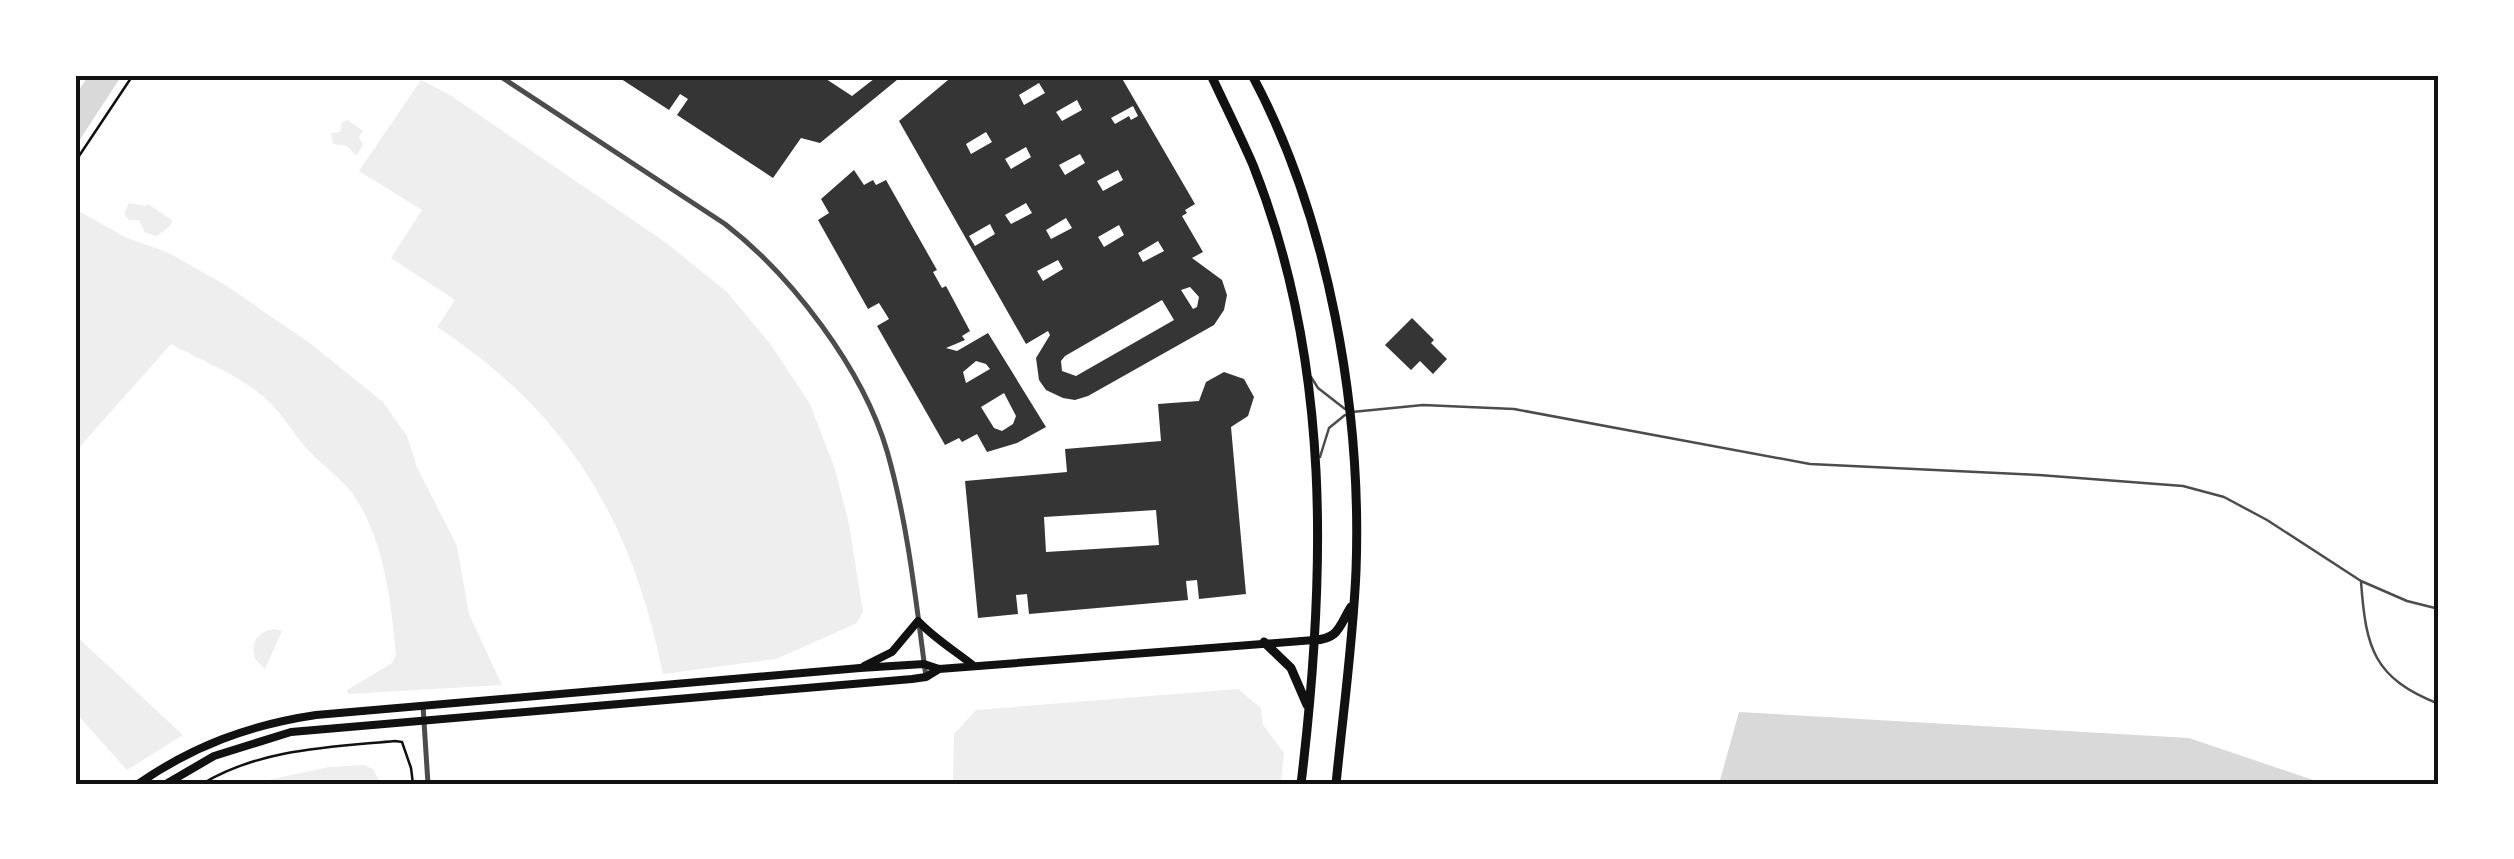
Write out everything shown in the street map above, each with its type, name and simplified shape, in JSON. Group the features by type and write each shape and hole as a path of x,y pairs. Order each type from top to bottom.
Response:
{"main road":[{"path":"1211,75 1253,167 1274,232 1306,367 1317,464 1319,568 1301,784"},
{"path":"1252,75 1295,176 1317,242 1350,413 1356,512 1353,604 1336,784"},
{"path":"138,784 188,753 252,727 316,714 860,668 924,664 939,669 1328,640 1336,634 1353,604"},
{"path":"860,668 892,652 918,621 936,640 947,642 974,666"},
{"path":"1264,642 1291,668 1310,712"},
{"path":"166,784 214,756 291,732 926,677 939,669"}],"street":[{"path":"498,75 724,224 756,250 808,308 852,377 886,449 903,519 926,677"},
{"path":"423,706 428,784"}],"lane":[{"path":"1306,367 1318,388 1350,413"},
{"path":"1317,464 1329,428 1338,418 1423,404 1514,409 1810,464 2183,486 2224,496 2361,581 2407,601 2439,609"},
{"path":"2361,581 2368,644 2379,663 2407,688 2439,704"}],"path":[{"path":"75,162 133,75"},
{"path":"202,784 256,761 309,750 395,741 402,742 405,748 412,784"}],"shaded area":[{"path":"89,75 122,75 75,147 75,96"},
{"path":"421,80 450,95 665,242 727,292 771,345 810,404 835,469 849,524 863,612 857,623 776,659 663,674 633,567 588,476 524,396 437,327 455,300 391,258 422,210 359,171"},
{"path":"348,120 363,131 359,137 363,145 356,156 347,146 333,144 331,133 340,132 342,122"},
{"path":"129,203 148,204 172,220 170,226 157,236 145,233 139,220 129,220 124,214"},
{"path":"75,209 125,237 169,253 227,286 311,344 383,402 407,436 417,467 457,546 469,614 502,685 348,694 347,690 392,663 396,655 388,592 372,530 352,493 308,450 275,408 253,388 226,372 171,344 75,452"},
{"path":"282,631 265,669 255,659 255,643 264,632"},
{"path":"75,635 183,735 127,770 75,712"},
{"path":"1238,689 1261,708 1263,725 1284,753 1281,784 953,784 954,734 976,710"},
{"path":"1739,712 2189,738 2325,784 1719,784"},
{"path":"364,765 373,769 381,784 249,784 329,767"}],"building":[{"path":"615,75 820,75 852,96 879,75 903,75 820,143 801,138 773,178 677,115 688,99 680,94 669,110"},
{"path":"954,75 1120,75 1195,204 1182,216 1203,252 1192,258 1222,280 1227,295 1224,310 1214,325 1088,396 1075,400 1046,390 1039,380 1036,358 1050,335 1048,331 1026,344 899,121","holes":["1039,83 1045,93 1024,105 1019,95","1077,100 1082,110 1062,121 1056,112","1133,106 1138,116 1131,120 1129,116 1115,124 1111,118","986,132 992,142 971,154 966,144","1026,147 1031,157 1011,169 1005,159","1080,154 1085,163 1065,175 1059,165","1118,170 1123,180 1103,191 1097,181","1026,203 1032,213 1011,224 1005,215","1066,218 1072,228 1051,239 1046,230","990,224 995,234 975,246 969,236","1119,225 1124,235 1104,247 1098,237","1158,241 1164,251 1143,262 1138,253","1058,260 1063,269 1043,281 1037,271","1190,287 1199,297 1193,309 1181,290","1162,300 1174,320 1076,376 1062,371 1065,356"]},
{"path":"854,170 864,185 886,180 937,270 933,272 942,288 946,286 970,331 962,336 965,340 946,348 957,351 988,333 1046,427 1017,443 987,452 977,434 945,445 877,326 889,319 879,303 868,309 818,220 829,213 821,199","holes":["976,361 990,369 966,383 963,372","1004,393 1016,416 1013,424 1002,431 994,428 981,407"]},
{"path":"1412,318 1447,359 1433,374 1420,361 1411,370 1385,345"},
{"path":"1224,372 1244,379 1254,397 1248,416 1231,427 1246,594 1199,599 1197,580 1186,581 1188,600 1029,614 1027,594 1016,595 1018,614 978,618 965,481 1067,472 1065,449 1161,441 1158,404 1199,401 1206,382","holes":["1156,510 1159,545 1046,552 1044,517"]}]}
